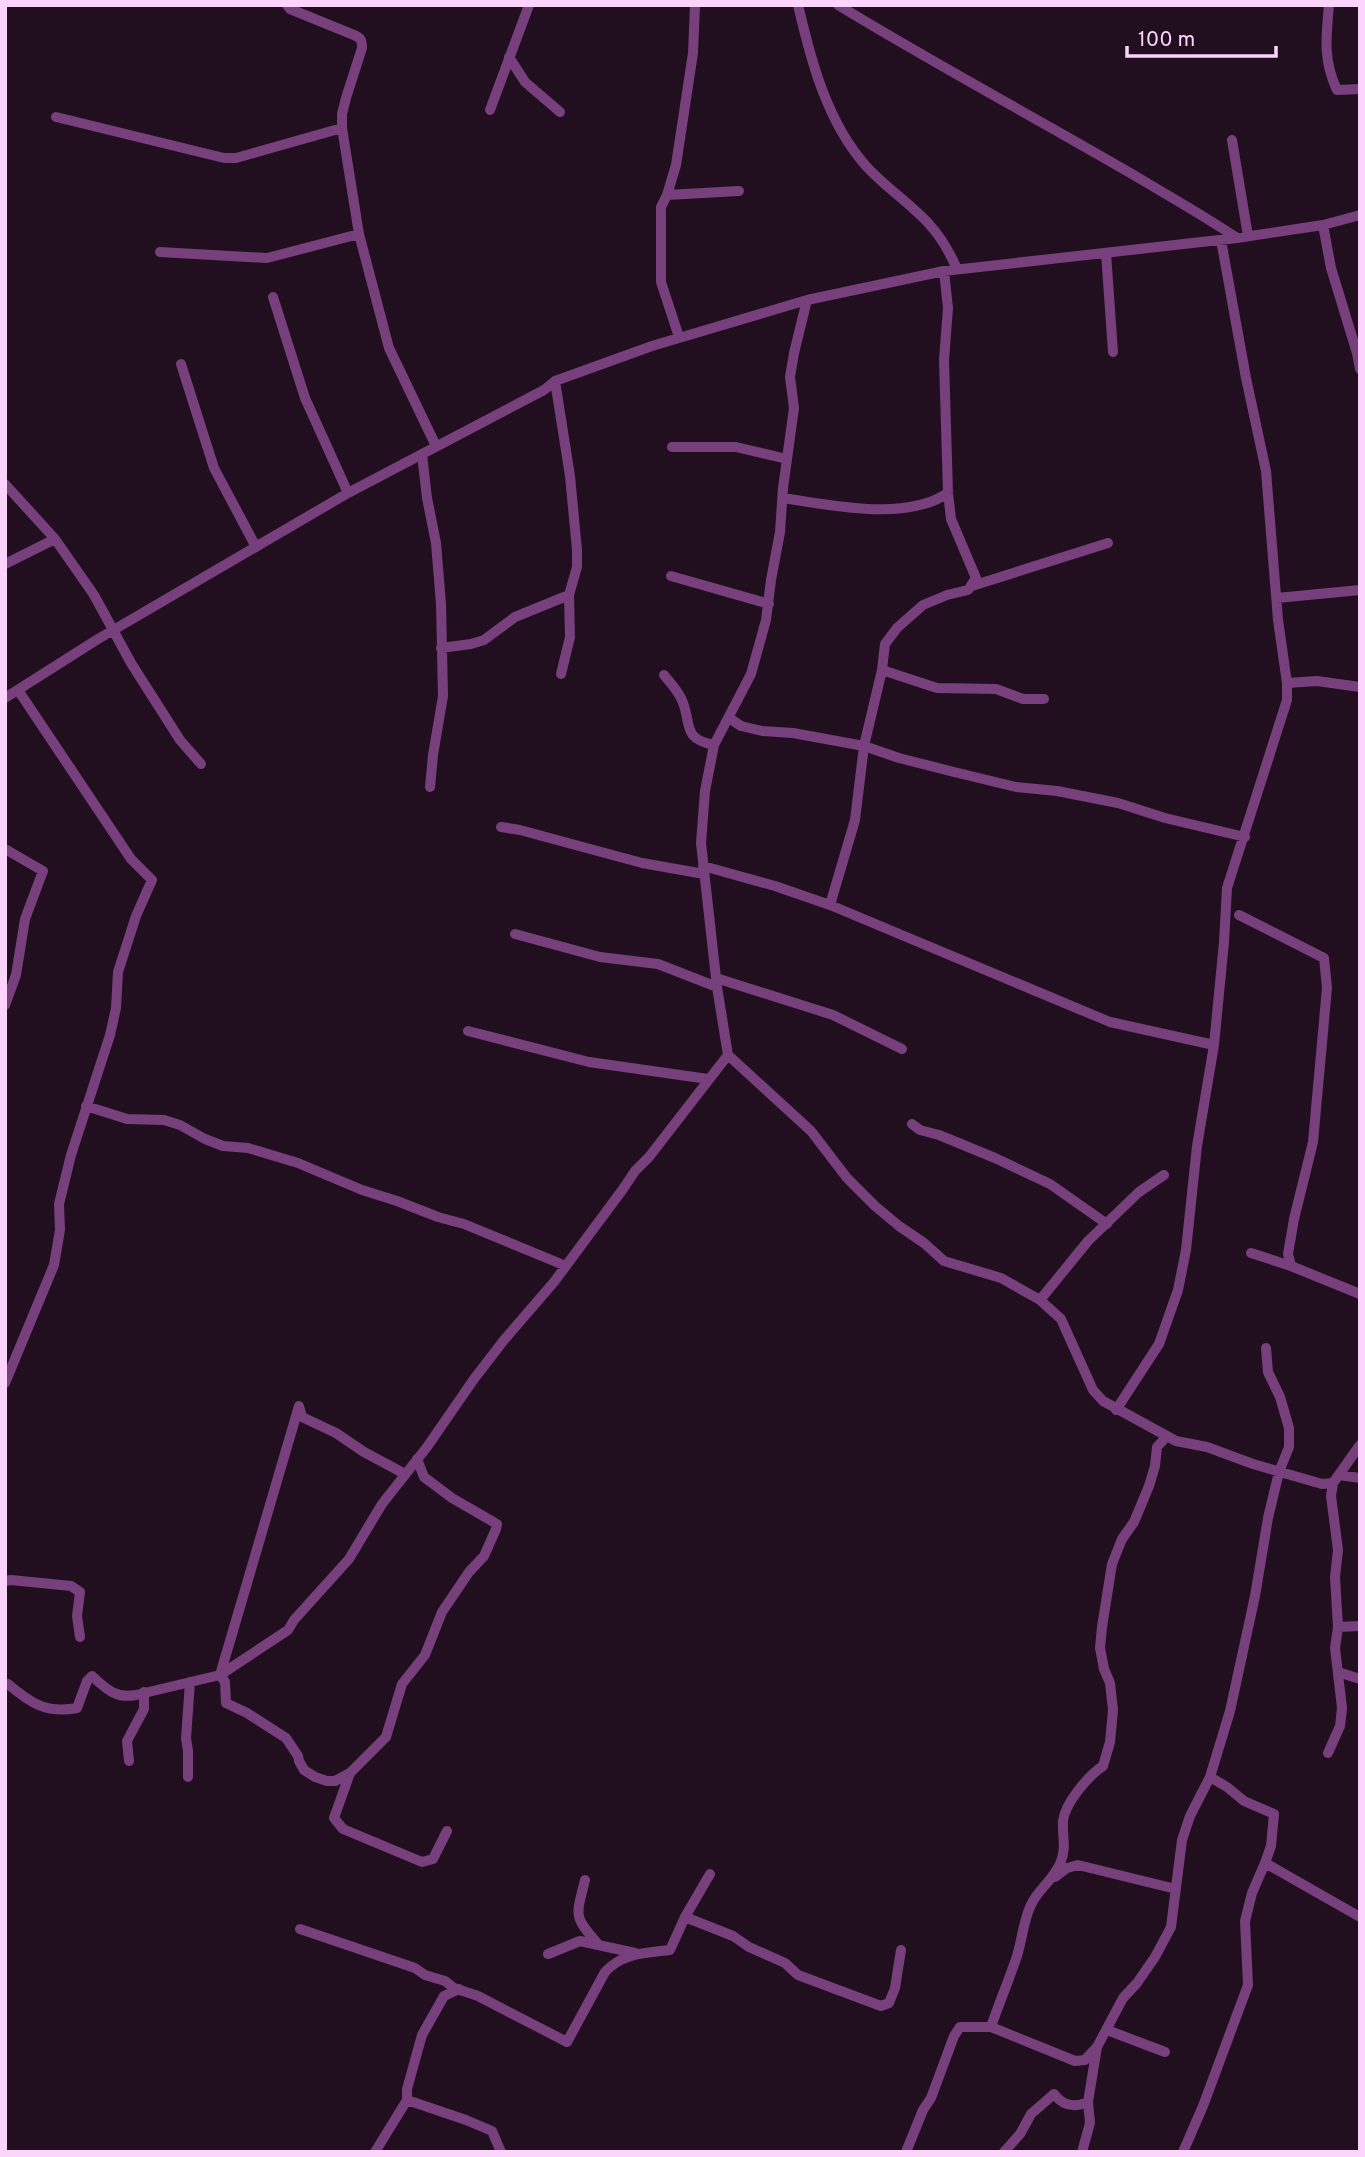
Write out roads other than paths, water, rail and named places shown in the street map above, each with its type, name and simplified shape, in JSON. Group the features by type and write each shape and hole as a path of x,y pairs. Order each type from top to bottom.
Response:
{"street":[{"path":"287,5 290,9 361,38 362,48 342,114 359,234 389,348 436,446"},
{"path":"490,110 529,5"},
{"path":"679,337 661,282 661,207 676,165 693,53 695,5"},
{"path":"798,5 804,31 839,129 867,168 929,223 947,248 957,269"},
{"path":"838,5 1243,237"},
{"path":"1329,5 1326,42 1329,73 1337,90 1360,89"},
{"path":"509,57 525,82 559,112"},
{"path":"56,117 223,158 236,158 342,128"},
{"path":"1232,140 1243,237"},
{"path":"667,195 739,191"},
{"path":"5,698 113,630 348,493 555,382 679,337 807,300 944,271 1221,240 1323,225 1360,215"},
{"path":"1323,225 1331,268 1358,353 1360,369"},
{"path":"160,252 267,258 359,234"},
{"path":"1116,1410 1159,1344 1178,1290 1186,1250 1197,1146 1214,1045 1227,888 1287,700 1266,471 1221,240"},
{"path":"1106,253 1113,352"},
{"path":"830,905 855,821 864,746 882,670 885,644 904,621 923,605 968,590 976,578 951,519 948,493 944,360 948,308 944,271"},
{"path":"273,297 305,398 348,493"},
{"path":"807,300 790,377 794,408 769,604 751,674 714,745 705,791 701,843 716,982 728,1055 811,1131 848,1178 899,1226 925,1243 944,1261 1001,1278 1040,1300 1061,1319 1093,1390 1116,1410 1167,1436 1279,1472 1331,1481 1360,1478"},
{"path":"181,364 214,468 256,547"},
{"path":"555,382 570,476 577,550 569,595 570,637 561,674"},
{"path":"672,447 736,447 787,459"},
{"path":"422,454 436,543 441,604 443,696 430,787"},
{"path":"5,484 55,539 94,594 180,740 201,764"},
{"path":"783,498 893,509 910,508 948,493"},
{"path":"5,564 55,539"},
{"path":"972,586 1108,543"},
{"path":"671,576 769,604"},
{"path":"1277,598 1360,590"},
{"path":"441,648 484,640 515,617 569,595"},
{"path":"882,670 937,688 996,689 1023,699 1044,699"},
{"path":"664,675 681,698 691,734 699,742 714,745"},
{"path":"1287,683 1317,681 1360,687"},
{"path":"5,1383 54,1265 60,1230 59,1204 86,1107 110,1035 116,1008 118,972 136,916 152,880 131,859 18,690"},
{"path":"729,718 741,726 762,731 793,733 864,746 950,772 1016,787 1118,803 1165,818 1245,836"},
{"path":"501,827 642,863 704,870 762,882 830,905 1110,1022 1214,1045"},
{"path":"5,849 43,872 25,919 16,975 5,1005"},
{"path":"1239,915 1324,958 1327,988 1314,1131 1294,1219 1289,1254 1291,1266"},
{"path":"515,934 600,957 658,964 833,1015 902,1049"},
{"path":"468,1031 589,1062 708,1079"},
{"path":"5,1685 8,1684 33,1703 57,1711 77,1709 89,1677 92,1676 116,1695 125,1698 219,1675 288,1630 349,1559 382,1504 504,1340 566,1266 635,1171 649,1157 728,1055"},
{"path":"86,1107 127,1119 164,1120 223,1146 248,1149 298,1163 362,1190 464,1224 566,1266"},
{"path":"912,1124 920,1130 940,1135 1050,1184 1107,1224"},
{"path":"1040,1300 1088,1241 1139,1192 1164,1175"},
{"path":"1251,1253 1360,1294"},
{"path":"906,2152 960,2026 991,2027 1074,2061 1085,2060 1097,2047 1123,1998 1155,1957 1171,1927 1182,1840 1190,1816 1210,1777 1230,1711 1255,1596 1268,1518 1279,1472 1289,1447 1289,1428 1280,1397 1268,1372 1266,1348"},
{"path":"219,1675 299,1406 302,1417 336,1433 405,1474"},
{"path":"1053,1879 1066,1846 1063,1820 1075,1795 1091,1774 1103,1766 1113,1726 1110,1683 1100,1648 1112,1564 1149,1486 1157,1447 1167,1436"},
{"path":"1328,1753 1342,1718 1335,1648 1338,1627 1335,1577 1338,1550 1331,1481 1360,1446"},
{"path":"219,1675 225,1682 226,1703 286,1738 304,1770 327,1781 335,1781 350,1773 386,1737 402,1684 425,1656 442,1612 460,1584 484,1556 497,1524 452,1498 424,1476 417,1459"},
{"path":"5,1581 71,1586 80,1592 77,1616 80,1637"},
{"path":"1338,1627 1360,1626"},
{"path":"1338,1672 1360,1679"},
{"path":"188,1777 186,1738 190,1682"},
{"path":"129,1761 127,1741 144,1709 144,1692"},
{"path":"350,1773 334,1818 343,1829 422,1862 433,1859 447,1831"},
{"path":"1183,2152 1248,1985 1245,1921 1252,1893 1271,1846 1274,1814 1244,1801 1210,1777"},
{"path":"1265,1863 1360,1917"},
{"path":"991,2027 1032,1903 1053,1879 1067,1868 1079,1865 1176,1889"},
{"path":"300,1929 415,1968 425,1975 478,1996 567,2042 605,1972 614,1962 638,1954 670,1950 710,1874"},
{"path":"585,1880 578,1909 580,1924 598,1944"},
{"path":"685,1917 733,1936 785,1963 799,1975 881,2006 889,2003 895,1988 901,1950"},
{"path":"548,1954 580,1941 638,1954"},
{"path":"375,2152 407,2100 407,2089 422,2035 444,1996 458,1989"},
{"path":"1107,2030 1165,2052"},
{"path":"1082,2152 1090,2123 1088,2102 1097,2047"},
{"path":"1004,2152 1020,2134 1031,2114 1054,2094 1060,2102 1076,2107 1088,2102"},
{"path":"407,2100 492,2132 501,2152"}]}
